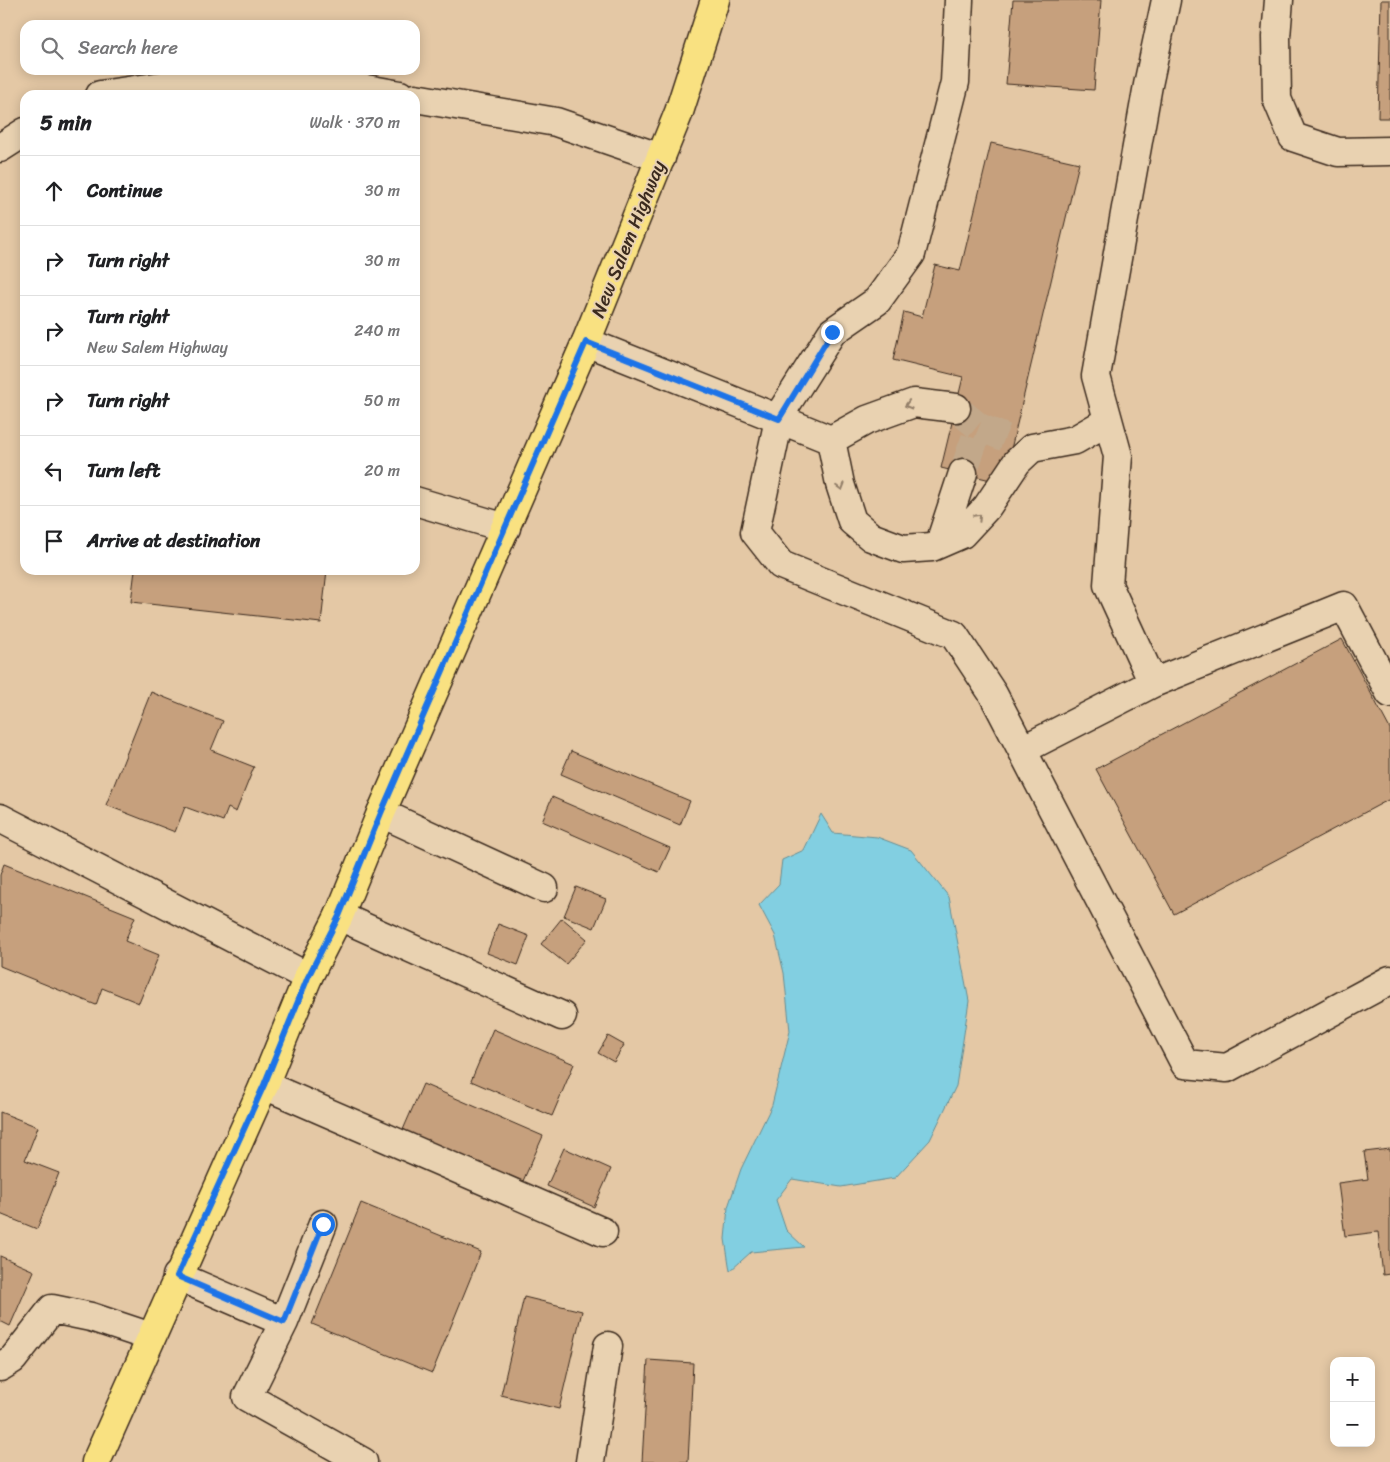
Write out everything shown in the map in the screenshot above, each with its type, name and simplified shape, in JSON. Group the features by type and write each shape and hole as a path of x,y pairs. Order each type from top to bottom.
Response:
{"main road":[{"name":"New Salem Highway","path":"96,1462 177,1276 264,1085 308,977 339,916 381,813 586,342 679,112 715,0"}],"lane":[{"path":"959,0 955,82 911,254 877,301 832,332 779,419 754,532 781,565 954,636 993,694 1185,1064 1227,1068 1390,980"},
{"path":"1153,683 1108,585 1118,456 1096,376 1148,85 1166,0"},
{"path":"1279,0 1276,37 1277,99 1293,137 1338,152 1390,151"},
{"path":"134,90 189,82 277,79 371,90"},
{"path":"420,99 556,122 660,158"},
{"path":"0,148 20,135"},
{"path":"586,342 831,440"},
{"path":"831,440 867,420 914,403 956,408"},
{"path":"831,440 840,484 852,521 871,537 903,548 932,547 962,534 974,521 999,492 1017,462 1022,445 1075,440 1108,421"},
{"path":"940,543 964,473"},
{"path":"420,502 506,528"},
{"path":"1022,750 1153,683 1344,606 1390,693"},
{"path":"381,813 544,888"},
{"path":"0,818 308,977"},
{"path":"339,916 562,1016"},
{"path":"264,1085 603,1232"},
{"path":"323,1224 284,1322 247,1397 363,1462"},
{"path":"177,1276 284,1322"},
{"path":"0,1368 13,1359 52,1309 91,1317 150,1337"},
{"path":"590,1462 608,1346"}],"water":[{"path":"821,814 833,833 877,837 911,850 949,897 969,1001 956,1086 930,1140 895,1178 841,1187 792,1179 776,1200 786,1230 804,1247 751,1252 730,1271 725,1239 728,1207 741,1169 772,1105 790,1031 784,973 775,935 759,905 779,884 782,860 804,850"}],"building":[{"path":"1013,0 1101,0 1094,90 1006,84"},
{"path":"1381,0 1390,0 1390,118 1378,118"},
{"path":"991,143 1079,163 1003,483 941,468 963,377 893,360 904,312 922,317 935,265 960,271"},
{"path":"134,575 326,575 321,623 131,602"},
{"path":"1342,639 1390,729 1390,799 1174,914 1096,769"},
{"path":"151,692 223,721 211,750 254,767 236,812 228,808 223,821 185,807 175,832 106,805"},
{"path":"571,751 690,801 680,825 561,774"},
{"path":"552,797 670,848 659,872 542,821"},
{"path":"4,864 135,917 125,941 159,955 139,1003 102,988 96,1005 0,966 0,875"},
{"path":"576,887 606,899 594,928 564,916"},
{"path":"562,918 587,939 566,964 541,944"},
{"path":"498,924 529,936 518,965 487,953"},
{"path":"493,1029 574,1064 552,1116 471,1081"},
{"path":"608,1036 624,1045 614,1062 598,1053"},
{"path":"423,1084 543,1136 519,1190 399,1139"},
{"path":"0,1112 38,1127 25,1160 59,1173 37,1229 0,1214"},
{"path":"564,1148 611,1169 594,1207 547,1186"},
{"path":"1390,1149 1390,1274 1383,1275 1378,1232 1345,1236 1338,1183 1368,1179 1364,1152"},
{"path":"361,1203 481,1252 432,1373 312,1324"},
{"path":"0,1256 34,1271 10,1326 0,1321"},
{"path":"524,1297 582,1311 559,1409 501,1395"},
{"path":"648,1360 693,1363 688,1462 642,1462"}],"tunnel":[{"path":"956,408 979,427 963,473"},
{"path":"979,427 1013,441"}],"route":[{"path":"323,1224 284,1322 177,1276 264,1085 308,977 339,916 381,813 586,342 779,419 832,332"}]}
